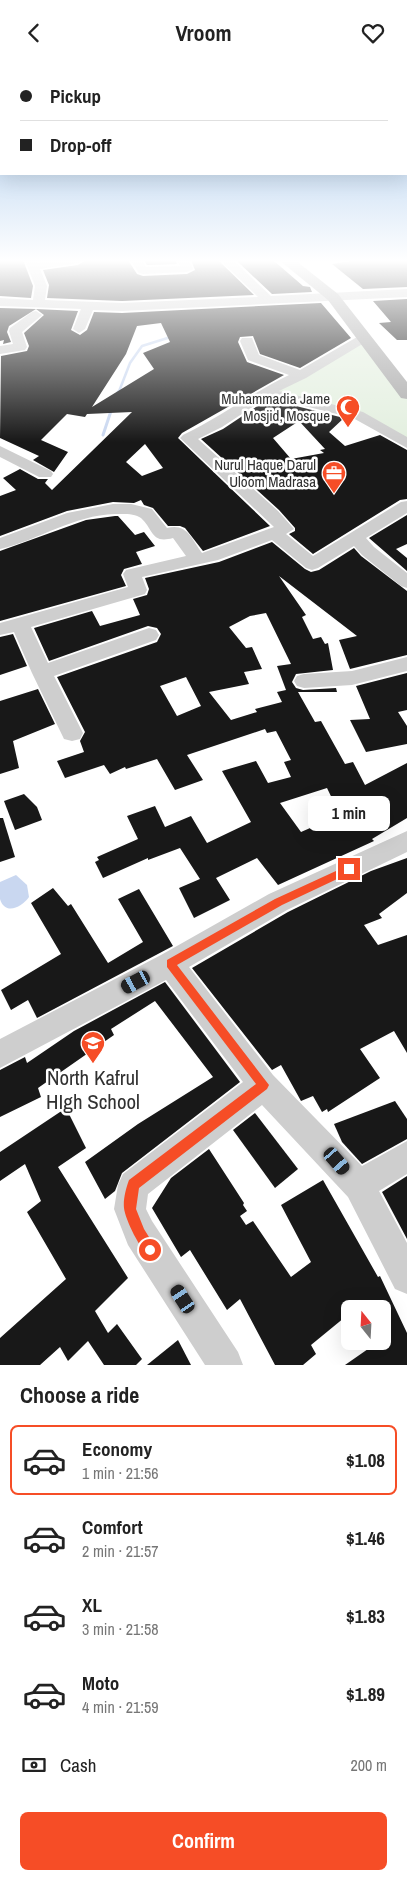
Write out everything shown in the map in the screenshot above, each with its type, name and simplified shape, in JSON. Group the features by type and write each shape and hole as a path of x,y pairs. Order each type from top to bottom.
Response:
{"main road":[{"path":"354,321 407,394"},
{"path":"360,321 407,372"}],"street":[{"path":"0,350 20,347 15,331 25,321"},
{"path":"79,329 82,321"},
{"path":"0,629 138,590 132,574 198,560 285,529 252,495 188,438 217,424 266,392 301,375 364,337"},
{"path":"247,341 253,357 301,375"},
{"path":"266,392 358,415 407,443"},
{"path":"0,451 45,474"},
{"path":"274,533 312,564 407,506"},
{"path":"0,544 68,519 120,508 146,513 163,535 177,531 198,560"},
{"path":"356,537 368,551 407,582"},
{"path":"20,622 31,650 72,733"},
{"path":"42,673 149,635"},
{"path":"304,681 352,678 407,664"},
{"path":"0,1054 170,963 278,902 407,841"},
{"path":"170,963 263,1085 326,1149 359,1186 407,1277"},
{"path":"225,1365 140,1233 130,1209 134,1185 263,1085"},
{"path":"359,1186 407,1156"}],"green space":[{"path":"362,339 407,399 407,440 357,412 278,391"}],"water":[{"path":"16,875 27,885 29,897 18,907 10,908 2,904 0,899 0,882"}],"building":[{"path":"0,321 17,321 9,326 7,332 11,342 3,344 4,340 0,341"},
{"path":"38,321 74,321 71,330 80,335 87,330 91,321 336,321 351,338 300,368 260,354 253,336 240,337 238,342 247,362 284,375 182,433 178,438 270,526 203,551 185,528 168,526 153,508 144,505 141,500 134,503 113,502 67,511 0,536 0,496 16,490 3,478 20,469 38,479 48,479 45,483 52,490 132,412 87,414 85,417 67,414 41,440 68,452 54,472 33,460 39,456 0,438 1,356 27,351 29,346 24,333","holes":["161,323 170,342 143,353 154,369 92,407 126,354 137,326","145,444 163,468 142,476 126,462"]},
{"path":"390,321 407,321 407,340 397,340 379,323 391,322"},
{"path":"268,399 344,418 329,432 345,446 380,435 407,450 407,499 400,500 313,554 289,534 295,531 295,528 279,510 201,439 223,429","holes":["299,421 325,449 320,450 324,453 291,459 273,438"]},
{"path":"407,515 407,544 396,549 407,558 407,571 369,538"},
{"path":"118,516 135,535 144,532 155,546 136,552 142,564 124,569 121,575 126,586 0,621 0,551 86,520"},
{"path":"272,542 311,572 319,570 354,548 361,556 407,591 407,655 350,669 339,640 357,636 279,576 306,615 302,617 313,639 321,637 325,644 328,643 333,670 296,674 292,682 296,688 303,690 336,688 337,692 298,692 315,722 321,721 345,764 353,762 365,785 407,763 407,818 372,839 374,841 278,885 257,858 216,878 230,900 194,918 179,888 200,879 180,848 148,860 148,858 103,878 95,862 99,860 97,857 138,839 127,816 155,806 165,827 191,816 207,843 251,822 222,771 256,761 268,783 291,777 284,762 291,760 276,731 267,733 265,729 187,755 203,780 175,790 157,759 126,769 125,767 110,774 104,765 65,778 57,761 84,752 80,741 85,732 57,677 157,642 161,634 157,628 148,626 49,661 34,628 92,611 100,626 140,615 133,599 147,595 149,589 145,578 219,562","holes":["266,613 291,664 277,666 286,690 277,692 282,702 255,709 257,712 231,720 209,692 249,684 244,672 262,669 252,647 246,648 229,627 250,616","186,677 201,706 177,716 160,686","327,788 340,815 301,832 280,803"]},
{"path":"13,634 27,666 0,675 0,637"},
{"path":"407,673 407,710 398,712 407,726 407,744 366,752 350,720 370,719 356,686"},
{"path":"38,689 55,724 13,741 19,768 0,774 0,701"},
{"path":"24,794 37,807 42,820 15,830 4,801"},
{"path":"0,818 3,818 15,857 0,862"},
{"path":"407,858 407,893 379,914 382,918 364,925 378,945 407,935 407,1053 394,1031 360,1049 380,1078 328,1112 327,1109 322,1112 313,1096 301,1101 281,1065 272,1070 192,968 288,912 371,871"},
{"path":"53,888 68,906 71,904 108,963 143,942 118,899 139,889 173,946 37,1018 28,1000 11,1010 1,990 61,954 31,903"},
{"path":"165,982 240,1082 122,1173 115,1191 105,1199 85,1162 138,1124 213,1077 155,1001 111,1029 114,1035 38,1088 41,1097 0,1117 0,1070 25,1057 27,1063 74,1031"},
{"path":"395,1101 407,1119 407,1139 362,1164 342,1142 334,1124"},
{"path":"66,1108 86,1148 58,1167 128,1278 95,1311 108,1333 117,1324 142,1359 136,1365 104,1365 88,1341 68,1361 60,1347 40,1365 0,1365 0,1338 66,1279 27,1212 41,1201 25,1164 0,1181 0,1152"},
{"path":"255,1113 298,1169 275,1188 233,1130"},
{"path":"209,1149 244,1203 243,1205 247,1211 240,1216 246,1225 253,1221 291,1277 311,1262 281,1205 323,1180 378,1277 380,1276 407,1333 407,1365 345,1365 367,1350 391,1350 391,1300 341,1300 341,1320 311,1345 316,1354 303,1365 275,1365 240,1299 227,1310 190,1250 181,1257 152,1208 171,1178"},
{"path":"407,1176 407,1239 382,1192"},
{"path":"178,1340 191,1365 147,1365"}],"waterway":[{"path":"118,394 130,363 142,346 174,336"},
{"path":"117,396 118,392"},
{"path":"103,435 112,408"}],"place":[{"name":"Muhammadia Jame Mosjid, Mosque","path":"348,428"},
{"name":"Nurul Haque Darul Uloom Madrasa","path":"334,494"},
{"name":"North Kafrul HIgh School","path":"93,1064"}],"route":[{"path":"150,1250 140,1233 130,1209 134,1185 263,1085 170,963 278,902 349,869"}]}
